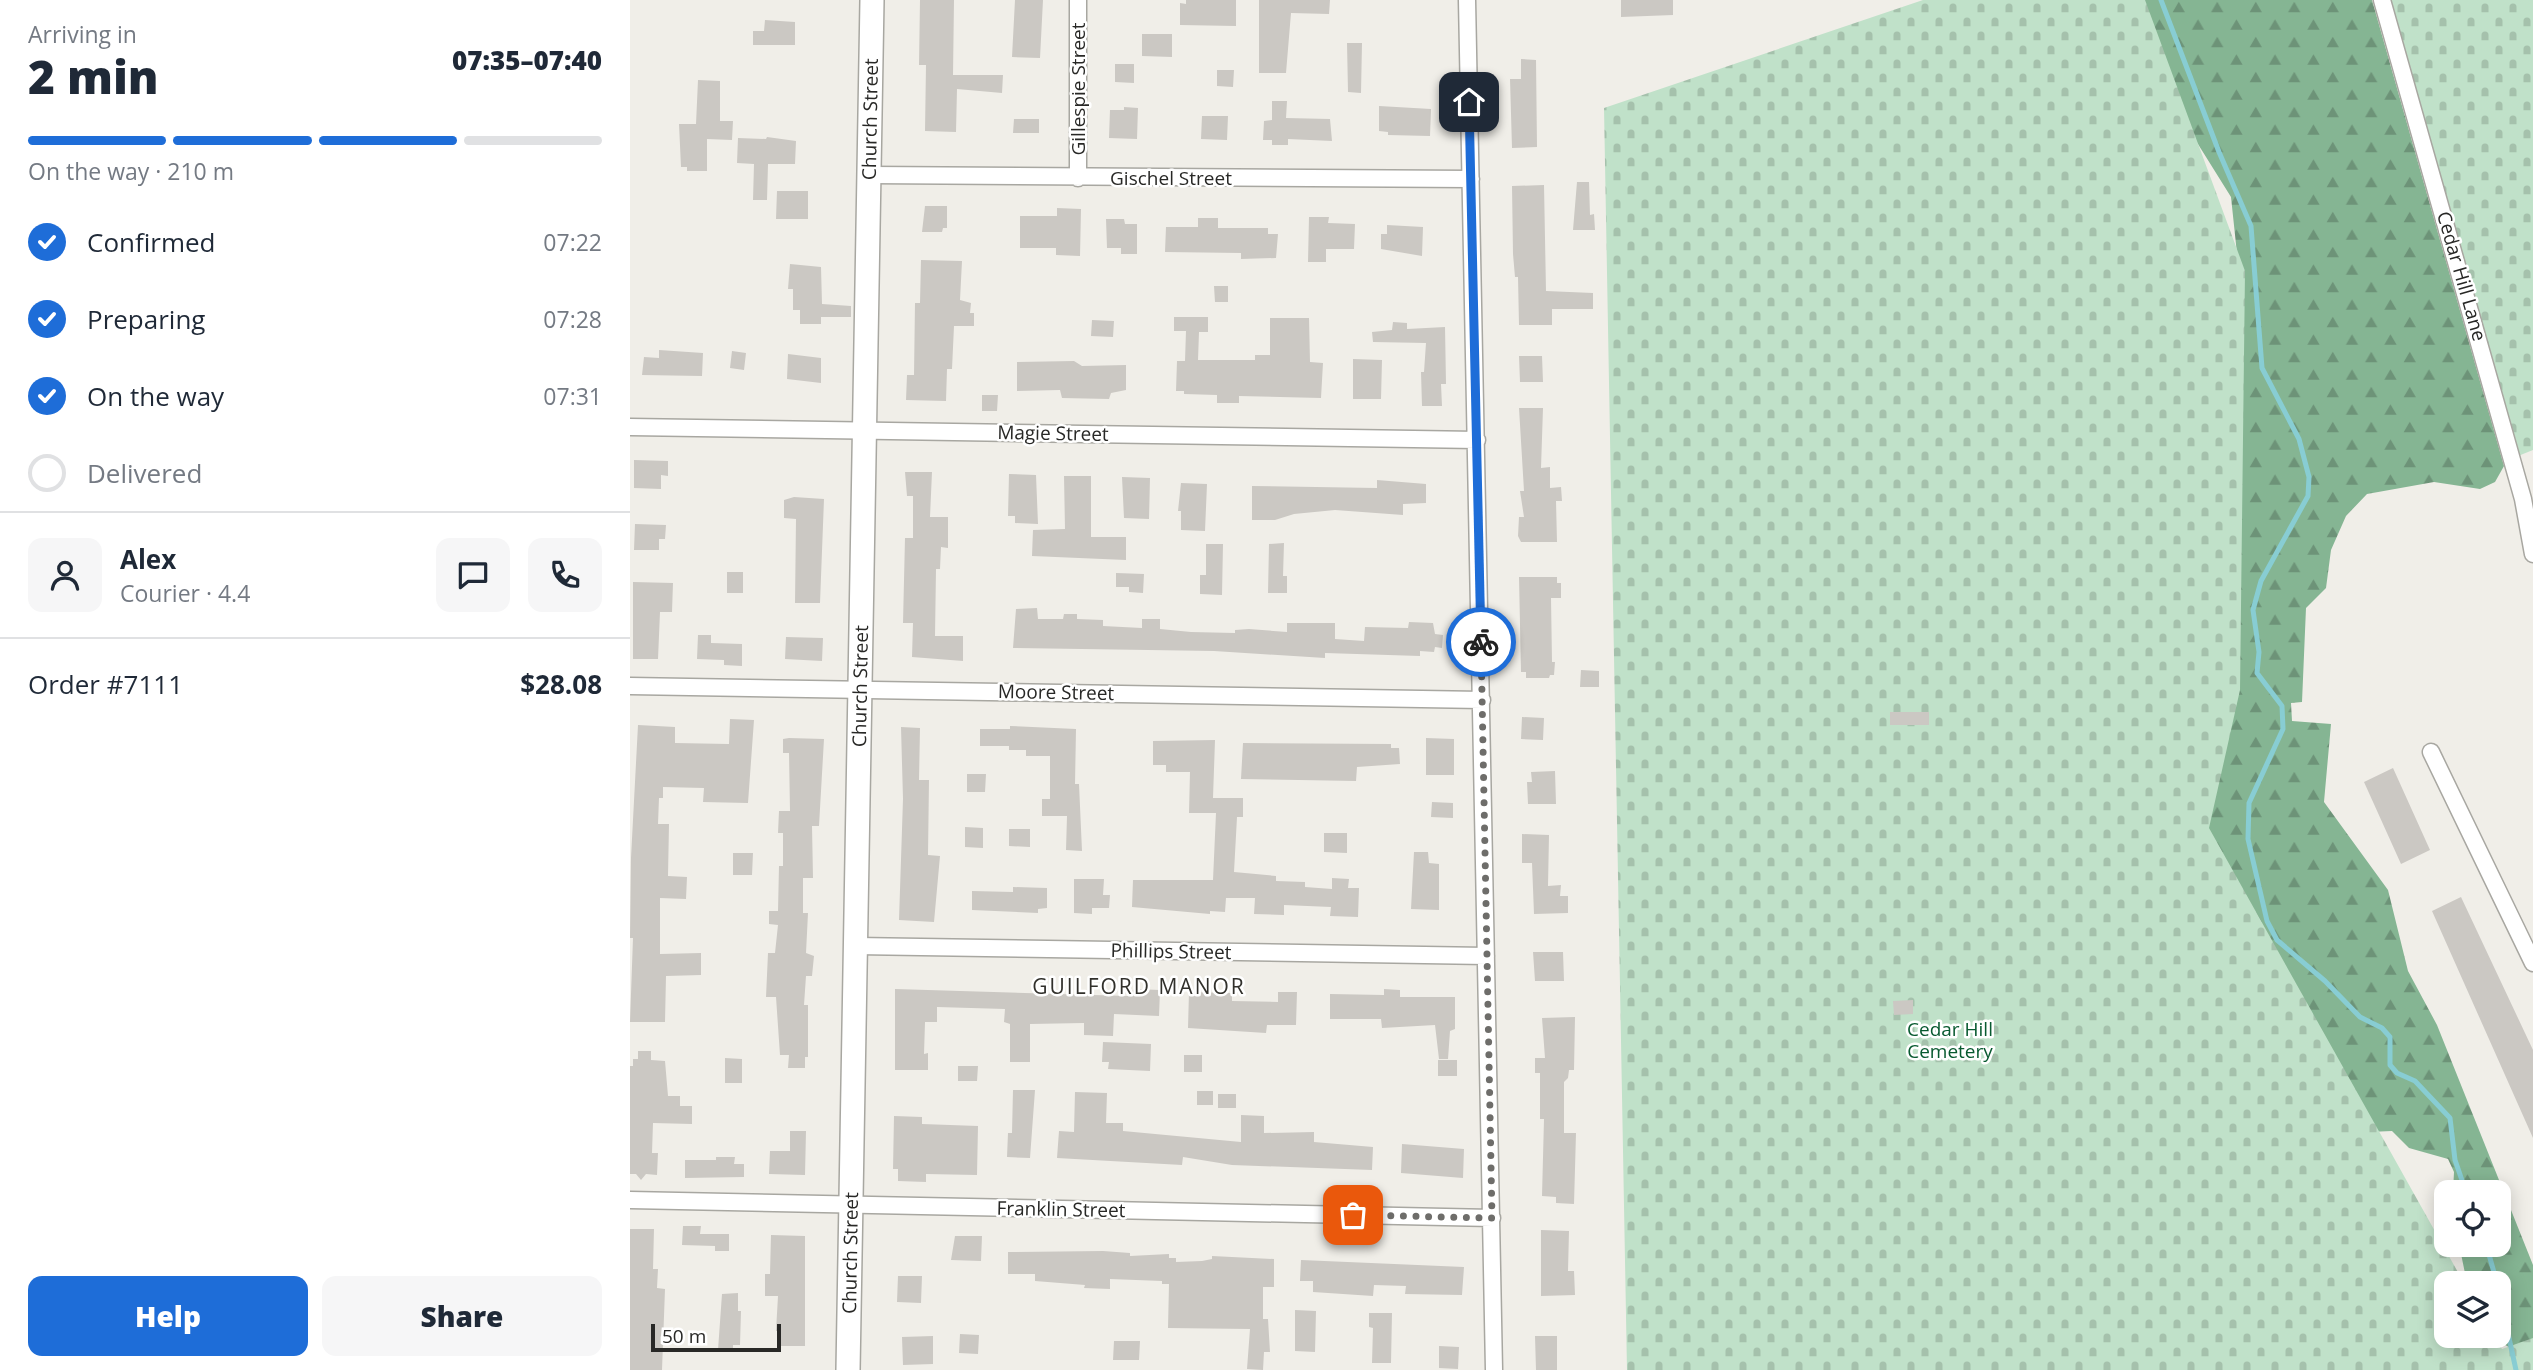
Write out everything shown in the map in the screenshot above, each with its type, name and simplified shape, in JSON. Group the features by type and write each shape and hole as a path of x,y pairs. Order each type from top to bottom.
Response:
{"main road":[{"name":"Church Street","path":"848,1370 872,0"}],"street":[{"name":"Gillespie Street","path":"1078,0 1078,178"},
{"path":"1466,0 1472,179 1494,1370"},
{"name":"Cedar Hill Lane","path":"2382,0 2523,499 2533,554"},
{"name":"Gischel Street","path":"870,176 1472,179"},
{"name":"Magie Street","path":"630,427 1477,439"},
{"name":"Moore Street","path":"630,686 1482,700"},
{"path":"2431,752 2533,963"},
{"name":"Phillips Street","path":"856,946 1486,956"},
{"name":"Franklin Street","path":"630,1200 1492,1218"}],"green space":[{"name":"Cedar Hill Cemetery","path":"1923,0 2145,0 2245,271 2240,690 2209,828 2434,1229 2434,1257 2449,1257 2457,1271 2434,1271 2434,1348 2502,1349 2533,1338 2533,1370 1627,1370 1604,108"},
{"path":"2108,0 2372,0 2504,466 2495,482 2480,489 2434,482 2367,494 2346,516 2331,550 2326,588 2306,608 2302,702 2291,703 2292,721 2331,724 2324,802 2388,890 2408,971 2437,1025 2499,1180 2454,1180 2454,1172 2448,1159 2409,1148 2392,1131 2369,1132 2175,990 2240,282 2231,197"},
{"path":"2385,0 2533,0 2533,450 2518,456"},
{"path":"2511,1210 2533,1265 2533,1354 2517,1352 2510,1348 2511,1271 2465,1271 2462,1257 2511,1257"}],"building":[{"path":"920,0 954,0 953,75 1003,75 1002,93 957,89 956,132 925,131 926,65 919,65"},
{"path":"1015,0 1043,0 1040,58 1012,57"},
{"path":"1186,0 1236,0 1236,26 1180,25 1180,3 1186,4"},
{"path":"1259,0 1330,0 1329,14 1291,13 1286,73 1259,73"},
{"path":"1621,0 1673,0 1673,15 1621,17"},
{"path":"765,20 795,22 795,45 753,45 753,31 764,31"},
{"path":"1142,34 1172,34 1172,57 1142,56"},
{"path":"1347,43 1362,43 1361,93 1348,92"},
{"path":"1521,59 1536,60 1537,147 1512,148 1510,79 1521,79"},
{"path":"1115,64 1134,64 1134,83 1115,82"},
{"path":"1217,70 1234,70 1233,87 1217,86"},
{"path":"698,80 720,81 720,121 733,121 732,140 707,139 707,171 687,171 687,167 681,167 679,124 696,124"},
{"path":"1272,101 1287,101 1286,118 1330,119 1332,141 1288,139 1288,145 1272,145 1272,140 1263,140 1264,121 1272,120"},
{"path":"1379,106 1431,109 1430,136 1388,135 1388,132 1379,131"},
{"path":"1124,107 1138,108 1137,139 1109,138 1110,110 1124,110"},
{"path":"1202,116 1228,116 1227,140 1201,139"},
{"path":"1014,119 1039,119 1039,133 1013,133"},
{"path":"767,137 796,141 795,164 768,164 767,200 753,200 754,164 737,163 738,138"},
{"path":"1577,182 1589,182 1590,215 1594,214 1595,230 1573,230"},
{"path":"1544,185 1546,291 1593,293 1593,309 1552,309 1552,325 1519,325 1518,277 1515,277 1513,254 1512,186"},
{"path":"777,191 808,191 808,219 776,219"},
{"path":"925,206 947,206 947,228 943,228 942,232 922,232"},
{"path":"1057,208 1081,209 1080,256 1056,255 1056,248 1020,248 1020,216 1057,216"},
{"path":"1309,217 1329,217 1328,223 1355,224 1354,249 1326,249 1326,262 1308,262"},
{"path":"1198,218 1218,218 1218,228 1268,228 1268,234 1278,234 1276,258 1241,259 1241,253 1165,252 1166,227 1198,227"},
{"path":"1106,219 1124,219 1125,224 1137,224 1137,254 1121,254 1121,248 1107,248"},
{"path":"1387,225 1423,227 1422,256 1381,249 1381,234 1387,234"},
{"path":"921,260 962,261 960,300 971,303 970,313 974,313 974,326 954,326 952,369 947,369 946,401 906,400 907,375 914,375 915,303 920,303"},
{"path":"790,264 821,267 822,304 851,306 851,317 821,317 821,324 800,324 800,310 793,310 793,289 788,289"},
{"path":"1214,286 1228,286 1228,302 1215,302"},
{"path":"1174,317 1208,317 1208,332 1199,332 1198,360 1255,360 1255,355 1270,355 1270,318 1309,318 1310,362 1323,363 1321,398 1239,396 1239,403 1217,403 1217,395 1184,394 1184,391 1176,391 1177,361 1185,361 1186,331 1174,331"},
{"path":"1092,320 1114,321 1113,337 1091,336"},
{"path":"1393,322 1407,323 1407,329 1445,327 1446,384 1441,384 1442,406 1422,406 1421,372 1424,372 1426,343 1373,342 1372,332 1392,330"},
{"path":"659,350 703,353 702,376 642,375 644,357 659,358"},
{"path":"732,351 746,353 744,370 730,368"},
{"path":"788,354 821,358 821,383 787,379"},
{"path":"1519,356 1542,356 1543,382 1520,382"},
{"path":"1353,359 1382,360 1381,399 1353,399"},
{"path":"1074,361 1082,366 1126,365 1126,390 1111,393 1109,399 1062,398 1060,390 1017,391 1017,362"},
{"path":"982,395 998,395 997,411 982,411"},
{"path":"1519,408 1543,408 1541,468 1550,467 1550,488 1561,487 1562,501 1556,501 1557,542 1521,542 1518,536 1519,517 1524,517 1520,491 1524,491"},
{"path":"634,460 668,461 668,476 661,475 661,489 634,488"},
{"path":"905,472 932,472 930,517 948,517 948,548 941,547 940,569 936,569 935,636 963,636 963,661 912,657 913,623 903,623 905,538 913,538 913,496 907,496"},
{"path":"1009,474 1036,475 1038,524 1015,523 1015,516 1008,516"},
{"path":"1064,476 1091,476 1091,537 1126,537 1126,560 1032,556 1033,530 1065,529"},
{"path":"1122,477 1150,478 1149,519 1124,518"},
{"path":"1377,480 1426,484 1426,503 1403,504 1403,515 1335,510 1294,514 1275,520 1252,520 1252,486 1377,488"},
{"path":"1181,483 1207,484 1205,531 1181,530 1181,511 1178,511"},
{"path":"794,497 824,499 820,603 795,603 796,519 784,518 784,500"},
{"path":"635,524 666,525 665,539 659,539 659,550 634,550"},
{"path":"1284,543 1283,576 1287,576 1287,593 1268,593 1269,544"},
{"path":"1206,544 1223,544 1222,595 1200,594 1200,575 1206,575"},
{"path":"727,572 743,572 743,593 727,593"},
{"path":"1116,573 1144,574 1143,593 1129,592 1129,587 1116,587"},
{"path":"1519,577 1557,577 1557,583 1561,583 1561,598 1551,598 1552,662 1555,662 1554,675 1549,678 1526,678 1526,672 1521,672"},
{"path":"633,582 673,583 672,612 660,612 658,659 633,659"},
{"path":"1037,608 1038,619 1063,619 1064,614 1077,614 1077,619 1103,620 1103,626 1142,628 1142,619 1160,619 1160,629 1191,632 1235,633 1235,630 1249,629 1287,632 1287,623 1335,623 1335,639 1364,641 1365,627 1408,628 1409,622 1433,623 1435,634 1443,635 1442,648 1435,647 1434,652 1420,651 1420,656 1325,653 1325,658 1214,651 1013,648 1016,609"},
{"path":"698,635 711,635 711,643 742,644 742,666 724,665 724,660 697,659"},
{"path":"786,637 823,638 822,661 785,659"},
{"path":"1581,670 1599,671 1599,687 1580,687"},
{"path":"1890,712 1929,712 1929,725 1890,725"},
{"path":"1522,717 1544,718 1543,740 1521,739"},
{"path":"730,719 754,720 748,803 703,802 704,788 663,787 663,798 659,798 658,824 669,824 668,876 687,877 686,899 660,898 660,954 701,953 701,975 666,976 665,1022 630,1022 633,938 630,938 631,858 638,725 675,727 675,743 729,744"},
{"path":"1010,726 1076,729 1075,784 1079,784 1082,851 1066,850 1067,816 1042,816 1042,799 1050,799 1050,756 1026,756 1026,750 1009,750 1009,746 980,746 980,729 1010,729"},
{"path":"901,727 920,728 919,780 929,780 928,855 940,856 934,922 899,920 903,799"},
{"path":"1426,738 1454,739 1454,775 1426,775"},
{"path":"783,739 824,739 819,826 812,826 813,878 803,878 803,913 808,913 806,953 814,956 812,976 806,976 804,1005 808,1005 808,1057 805,1057 805,1068 788,1068 789,1055 780,1055 776,997 766,997 768,953 775,953 778,925 769,924 769,911 778,911 779,866 783,866 783,833 778,833 779,811 790,811 789,753 783,753"},
{"path":"1215,740 1213,798 1243,798 1243,817 1237,817 1234,872 1276,876 1276,881 1305,882 1305,887 1332,889 1332,878 1349,879 1348,888 1359,888 1358,917 1330,916 1331,907 1284,905 1284,915 1254,914 1255,898 1226,898 1225,912 1210,911 1210,914 1132,907 1133,880 1213,880 1216,813 1189,813 1190,772 1166,772 1166,765 1153,765 1153,741"},
{"path":"1243,743 1391,744 1391,748 1399,748 1400,764 1357,767 1356,781 1241,779"},
{"path":"2393,768 2430,850 2401,864 2364,782"},
{"path":"1555,771 1556,804 1528,804 1527,782 1532,782 1531,772"},
{"path":"967,774 986,774 985,792 967,792"},
{"path":"1432,802 1453,803 1453,818 1431,817"},
{"path":"965,827 983,828 983,848 965,847"},
{"path":"1009,829 1030,829 1030,847 1009,846"},
{"path":"1324,833 1347,833 1347,853 1324,852"},
{"path":"1522,834 1549,835 1548,886 1561,885 1560,896 1568,896 1568,913 1534,914 1532,863 1522,863"},
{"path":"1414,852 1428,852 1429,863 1439,864 1439,910 1411,909"},
{"path":"733,853 753,853 752,875 733,875"},
{"path":"1074,879 1104,879 1103,895 1110,895 1109,908 1092,908 1092,914 1074,913"},
{"path":"1013,887 1047,888 1047,908 1038,909 1038,913 972,910 972,891 1013,892"},
{"path":"2461,897 2533,1050 2533,1138 2432,911"},
{"path":"1533,952 1563,952 1564,981 1535,981"},
{"path":"895,989 1128,996 1134,989 1160,990 1159,1016 1114,1014 1113,1036 1084,1035 1084,1023 1030,1024 1030,1062 1010,1062 1010,1024 1004,1022 1005,1009 937,1007 937,1022 925,1022 924,1054 928,1053 928,1070 895,1070"},
{"path":"1384,989 1400,990 1400,997 1455,997 1455,1029 1450,1031 1448,1059 1439,1059 1435,1025 1382,1028 1381,1019 1330,1019 1330,994 1384,995"},
{"path":"1189,992 1232,993 1232,1001 1278,1002 1278,992 1297,992 1296,1025 1267,1025 1266,1033 1188,1028"},
{"path":"1913,1000 1913,1014 1894,1015 1893,1001"},
{"path":"1575,1017 1574,1070 1569,1070 1568,1078 1564,1082 1564,1133 1576,1133 1574,1204 1556,1203 1556,1197 1542,1196 1544,1119 1540,1119 1540,1073 1535,1073 1535,1058 1545,1058 1542,1018"},
{"path":"1103,1042 1151,1044 1150,1071 1108,1069 1109,1062 1102,1062"},
{"path":"638,1051 651,1051 651,1060 665,1061 668,1096 680,1096 680,1106 692,1106 692,1124 653,1123 652,1153 658,1153 657,1175 646,1174 641,1180 636,1174 630,1174 630,1066 633,1066 633,1059 638,1059"},
{"path":"1184,1055 1202,1055 1202,1072 1184,1072"},
{"path":"725,1058 742,1059 742,1083 725,1083"},
{"path":"1438,1060 1457,1060 1457,1076 1438,1076"},
{"path":"958,1066 978,1066 977,1081 958,1081"},
{"path":"1013,1090 1035,1090 1030,1158 1007,1157 1008,1133 1012,1133"},
{"path":"1197,1091 1213,1091 1213,1105 1197,1105"},
{"path":"1075,1092 1107,1093 1106,1123 1123,1123 1123,1131 1241,1142 1241,1115 1264,1116 1264,1133 1314,1132 1314,1142 1373,1147 1372,1170 1232,1165 1183,1157 1182,1165 1057,1158 1059,1131 1074,1132"},
{"path":"1218,1094 1236,1094 1236,1108 1218,1108"},
{"path":"894,1116 922,1117 922,1124 978,1126 977,1175 926,1174 926,1182 898,1181 898,1169 893,1169"},
{"path":"790,1131 806,1131 805,1175 769,1174 770,1151 790,1151"},
{"path":"1402,1144 1464,1149 1463,1178 1401,1173"},
{"path":"716,1157 735,1157 734,1164 744,1164 744,1177 685,1178 685,1160 716,1160"},
{"path":"683,1226 701,1226 700,1234 729,1234 729,1251 715,1251 715,1246 682,1245"},
{"path":"630,1229 654,1229 653,1269 658,1269 657,1288 665,1289 662,1370 630,1370"},
{"path":"1541,1230 1569,1231 1568,1271 1574,1271 1575,1295 1541,1296"},
{"path":"771,1235 805,1236 805,1346 781,1346 781,1331 776,1331 778,1296 765,1296 765,1274 770,1274"},
{"path":"955,1236 982,1236 981,1261 951,1260"},
{"path":"1008,1252 1130,1253 1130,1256 1169,1254 1169,1258 1176,1258 1176,1262 1202,1261 1212,1259 1212,1256 1274,1259 1274,1287 1263,1287 1263,1319 1268,1319 1270,1352 1264,1352 1263,1370 1247,1369 1250,1329 1168,1328 1169,1284 1162,1284 1162,1281 1110,1279 1110,1289 1084,1288 1085,1285 1035,1281 1035,1274 1008,1274"},
{"path":"1301,1260 1464,1267 1462,1295 1405,1294 1406,1286 1374,1285 1373,1296 1313,1292 1313,1281 1300,1281"},
{"path":"898,1276 922,1276 921,1303 897,1302"},
{"path":"738,1293 738,1311 741,1311 740,1345 733,1345 733,1350 718,1350 722,1294"},
{"path":"1295,1310 1316,1311 1315,1352 1295,1351"},
{"path":"1369,1313 1392,1313 1391,1363 1372,1363 1373,1328 1369,1327"},
{"path":"960,1334 979,1335 978,1354 959,1353"},
{"path":"933,1336 933,1364 903,1365 902,1337"},
{"path":"1535,1336 1557,1336 1557,1370 1536,1370"},
{"path":"1114,1341 1140,1341 1139,1360 1113,1360"},
{"path":"1439,1346 1459,1347 1458,1369 1439,1368"}],"waterway":[{"path":"2161,0 2219,152 2251,226 2262,368 2299,439 2309,477 2308,496 2261,581 2253,610 2259,652 2257,673 2282,706 2283,729 2249,803 2248,839 2267,921 2277,940 2325,981 2360,1017 2382,1028 2390,1037 2390,1065 2397,1073 2415,1081 2450,1118 2455,1160 2462,1180"},
{"path":"2490,1257 2494,1271"},
{"path":"2511,1347 2516,1370"}],"way so far":[{"path":"1353,1215 1492,1218 1481,642"}],"district":[{"name":"GUILFORD MANOR","path":"1139,986"}],"route":[{"path":"1469,102 1481,642"}]}
